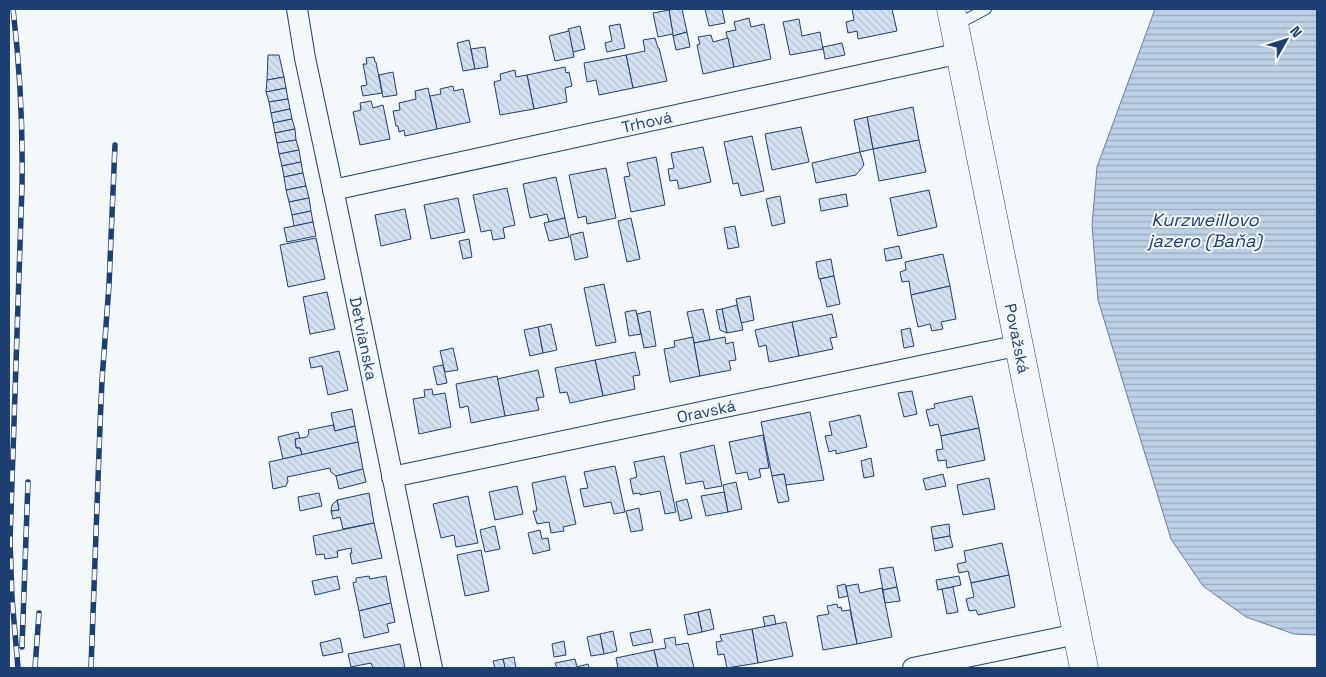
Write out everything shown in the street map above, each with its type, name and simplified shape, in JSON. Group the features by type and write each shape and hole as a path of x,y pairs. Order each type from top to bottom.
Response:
{"main road":[{"name":"Považská","path":"953,17 1084,668"}],"street":[{"name":"Detvianska","path":"297,9 305,58 432,668"},
{"name":"Trhová","path":"333,190 961,53"},
{"name":"Oravská","path":"392,477 1020,345"},
{"path":"913,668 1077,634"}],"lane":[{"path":"953,17 986,9"}],"water":[{"name":"Kurzweillovo jazero (Baňa)","path":"1155,9 1317,9 1317,635 1294,634 1246,617 1203,586 1171,539 1098,300 1092,225 1097,167"}],"building":[{"path":"682,9 687,32 673,36 669,10"},
{"path":"705,9 722,9 725,23 709,26"},
{"path":"852,9 892,9 897,31 858,39 857,31 848,33 846,22 854,20"},
{"path":"669,10 673,34 658,37 653,13"},
{"path":"749,18 751,27 764,24 771,59 734,67 726,32 736,30 734,22"},
{"path":"799,19 802,36 820,32 823,49 790,55 783,22"},
{"path":"620,24 625,48 607,52 605,43 612,41 609,26"},
{"path":"580,26 585,49 573,52 568,29"},
{"path":"569,31 574,57 555,61 549,36"},
{"path":"687,32 690,47 676,50 673,36"},
{"path":"711,35 713,42 728,38 734,67 703,74 697,45 700,44 698,37"},
{"path":"655,38 667,81 633,88 626,55 645,51 643,40"},
{"path":"469,40 475,69 463,71 457,43"},
{"path":"842,43 845,55 825,59 823,47"},
{"path":"485,47 488,67 475,69 471,49"},
{"path":"268,55 279,55 284,77 267,80"},
{"path":"626,55 633,88 599,95 596,80 587,82 584,63"},
{"path":"374,57 382,93 363,96 361,86 367,85 363,64 367,64 366,58"},
{"path":"565,67 566,73 569,72 572,86 565,88 567,102 534,109 527,75"},
{"path":"515,70 516,77 527,75 534,109 500,115 494,82 501,80 500,74"},
{"path":"393,72 397,95 383,97 379,75"},
{"path":"284,77 286,88 266,92 267,80"},
{"path":"453,86 454,91 463,89 470,122 437,129 430,96 441,94 440,89"},
{"path":"286,88 288,99 269,102 266,92"},
{"path":"428,88 437,129 405,136 404,130 399,132 398,126 396,126 393,111 400,110 399,103 416,99 415,91"},
{"path":"288,99 290,109 271,113 269,102"},
{"path":"371,101 373,108 383,105 390,139 360,145 353,112 361,110 360,103"},
{"path":"913,107 919,140 873,149 867,117"},
{"path":"290,109 292,119 273,123 271,113"},
{"path":"867,117 873,149 860,152 854,120"},
{"path":"292,119 295,129 275,133 273,123"},
{"path":"801,127 809,162 772,170 765,134"},
{"path":"295,129 296,140 277,143 275,133"},
{"path":"752,136 764,191 741,196 738,183 733,184 724,142"},
{"path":"296,140 299,150 279,154 277,143"},
{"path":"919,140 926,172 879,181 873,149"},
{"path":"703,147 711,182 679,189 677,180 670,181 668,169 674,168 671,153"},
{"path":"299,150 301,162 282,166 279,154"},
{"path":"860,152 864,165 856,175 816,183 812,163"},
{"path":"656,157 665,205 631,212 624,177 630,176 627,163"},
{"path":"301,162 303,173 284,177 282,166"},
{"path":"606,168 616,218 587,224 586,216 578,218 569,175"},
{"path":"303,173 306,186 286,190 284,177"},
{"path":"556,177 565,218 549,222 547,214 530,218 523,184"},
{"path":"306,186 309,198 289,202 286,190"},
{"path":"507,188 515,225 503,228 505,238 493,240 491,230 481,232 473,195"},
{"path":"929,190 937,227 898,236 890,198"},
{"path":"846,194 848,206 821,211 819,199"},
{"path":"780,196 785,223 772,226 766,199"},
{"path":"309,198 311,211 292,215 289,202"},
{"path":"458,198 465,232 431,239 424,205"},
{"path":"405,209 411,239 381,246 375,215"},
{"path":"311,211 313,222 294,226 292,215"},
{"path":"565,218 569,237 549,241 544,223"},
{"path":"631,218 640,259 627,262 618,221"},
{"path":"313,222 316,236 287,242 284,228"},
{"path":"735,226 739,247 728,249 724,228"},
{"path":"583,232 588,257 575,260 570,235"},
{"path":"316,238 325,279 288,287 280,245"},
{"path":"469,239 472,257 463,259 459,241"},
{"path":"899,246 902,258 886,261 884,249"},
{"path":"943,254 950,286 911,295 909,281 902,282 900,272 906,270 905,262"},
{"path":"831,259 834,276 819,279 816,262"},
{"path":"834,276 840,304 827,307 820,279"},
{"path":"604,284 616,342 596,346 584,288"},
{"path":"950,286 956,319 941,322 943,329 932,331 930,324 918,327 911,295"},
{"path":"327,292 335,329 310,334 303,297"},
{"path":"750,296 754,320 741,323 736,299"},
{"path":"737,305 743,330 727,333 722,309"},
{"path":"703,309 710,340 694,343 687,312"},
{"path":"722,309 727,333 720,330 716,310"},
{"path":"636,310 641,334 629,336 625,312"},
{"path":"650,311 656,346 644,348 637,314"},
{"path":"832,314 837,337 830,338 833,349 799,356 792,322"},
{"path":"792,322 799,356 769,362 766,345 759,347 755,330"},
{"path":"551,324 557,350 543,353 538,327"},
{"path":"538,327 543,353 530,356 524,330"},
{"path":"910,328 914,346 904,348 901,330"},
{"path":"693,337 700,376 670,382 664,349 675,347 674,341"},
{"path":"725,337 726,344 733,342 736,360 729,361 731,370 700,376 694,343"},
{"path":"453,348 458,370 445,372 440,351"},
{"path":"339,351 348,390 328,395 322,366 311,368 309,358"},
{"path":"635,352 640,375 633,376 635,389 603,396 595,360"},
{"path":"595,360 603,396 570,403 567,392 560,393 555,368"},
{"path":"443,365 447,383 437,385 433,367"},
{"path":"538,370 544,397 536,398 539,410 505,416 497,379"},
{"path":"497,376 505,416 471,423 468,406 460,408 456,384"},
{"path":"432,389 433,395 445,393 451,427 419,434 413,399 425,397 424,390"},
{"path":"912,391 917,414 904,417 898,393"},
{"path":"972,396 979,428 941,436 938,424 930,426 926,410 935,408 934,404"},
{"path":"352,409 355,426 335,431 331,413"},
{"path":"810,412 824,480 786,485 784,474 772,476 761,422"},
{"path":"860,415 867,447 836,454 836,450 829,452 825,436 832,435 829,422"},
{"path":"333,425 335,431 355,426 358,442 302,455 300,448 296,448 295,439 307,437 308,430"},
{"path":"979,428 985,460 947,468 946,460 938,461 936,450 943,449 941,436"},
{"path":"298,432 300,438 295,439 296,448 300,448 302,455 283,459 278,437"},
{"path":"763,435 769,468 759,469 761,477 749,480 747,472 736,474 729,442"},
{"path":"358,442 363,469 336,476 331,472 330,468 287,477 286,486 273,489 269,462"},
{"path":"714,445 722,486 705,489 703,481 686,484 680,453"},
{"path":"664,456 676,512 665,514 660,491 640,495 640,493 633,494 630,479 637,477 634,462"},
{"path":"871,458 874,476 864,478 861,461"},
{"path":"615,466 625,512 614,514 611,502 584,507 580,489 588,488 584,472"},
{"path":"363,469 366,482 339,489 336,476"},
{"path":"784,474 789,501 778,503 772,476"},
{"path":"943,474 946,486 926,490 923,479"},
{"path":"565,476 576,524 563,527 564,531 551,533 549,522 537,524 533,511 537,511 532,483"},
{"path":"989,478 995,509 963,515 957,485"},
{"path":"736,482 742,509 728,512 723,485"},
{"path":"517,486 523,514 495,520 489,492"},
{"path":"724,492 728,512 706,516 701,496"},
{"path":"319,493 322,506 300,511 298,497"},
{"path":"369,493 374,523 343,529 340,517 333,519 331,511 339,510 337,500"},
{"path":"468,496 478,543 456,547 454,535 441,538 433,504"},
{"path":"687,499 692,518 680,521 676,502"},
{"path":"337,500 339,510 331,511 332,505"},
{"path":"639,508 643,530 631,532 626,511"},
{"path":"374,523 382,558 352,564 351,548 337,551 338,557 325,559 324,554 316,555 313,536"},
{"path":"949,524 950,536 933,539 931,527"},
{"path":"495,526 500,549 485,552 480,530"},
{"path":"540,530 542,539 548,538 550,550 533,554 528,533"},
{"path":"950,536 953,547 935,551 933,539"},
{"path":"1002,543 1009,575 971,583 968,571 959,573 957,564 966,562 964,551"},
{"path":"481,550 489,591 465,596 457,555"},
{"path":"893,567 897,587 883,590 879,569"},
{"path":"1009,575 1015,607 978,615 976,610 969,611 966,599 974,597 971,583"},
{"path":"337,576 340,589 315,595 312,581"},
{"path":"369,576 370,579 386,576 391,603 359,611 353,583 356,582 356,578"},
{"path":"959,576 961,585 938,590 936,580"},
{"path":"845,584 848,596 839,598 837,586"},
{"path":"858,584 860,593 882,588 892,637 857,644 846,586"},
{"path":"897,587 900,601 885,603 883,590"},
{"path":"953,587 958,612 947,614 942,589"},
{"path":"391,603 395,622 387,624 389,632 364,638 359,611"},
{"path":"837,604 838,608 841,607 842,611 850,610 857,644 823,650 817,616 829,614 827,606"},
{"path":"710,609 714,629 702,632 698,612"},
{"path":"698,612 702,632 688,635 684,615"},
{"path":"774,615 776,624 765,627 763,617"},
{"path":"786,622 793,656 758,663 752,629"},
{"path":"650,629 653,642 633,646 630,633"},
{"path":"752,629 758,663 727,668 724,654 718,655 716,642 722,641 720,635"},
{"path":"613,631 617,651 604,654 600,634"},
{"path":"600,634 604,654 591,656 587,637"},
{"path":"675,637 676,645 688,643 694,668 658,668 654,650 666,648 664,639"},
{"path":"340,638 343,652 323,656 320,643"},
{"path":"564,641 566,655 554,657 552,644"},
{"path":"400,644 405,668 373,668 371,663 351,667 348,654"},
{"path":"654,650 658,668 618,668 616,658"},
{"path":"514,657 516,668 505,668 503,659"},
{"path":"503,659 505,668 495,668 493,661"},
{"path":"575,659 577,667 588,664 589,668 557,668 555,663"}],"railway":[{"path":"13,9 18,53 22,141 10,541 12,598 18,668"},
{"path":"91,668 102,380 109,285 115,145"},
{"path":"22,647 28,482"},
{"path":"35,668 39,613"}]}
